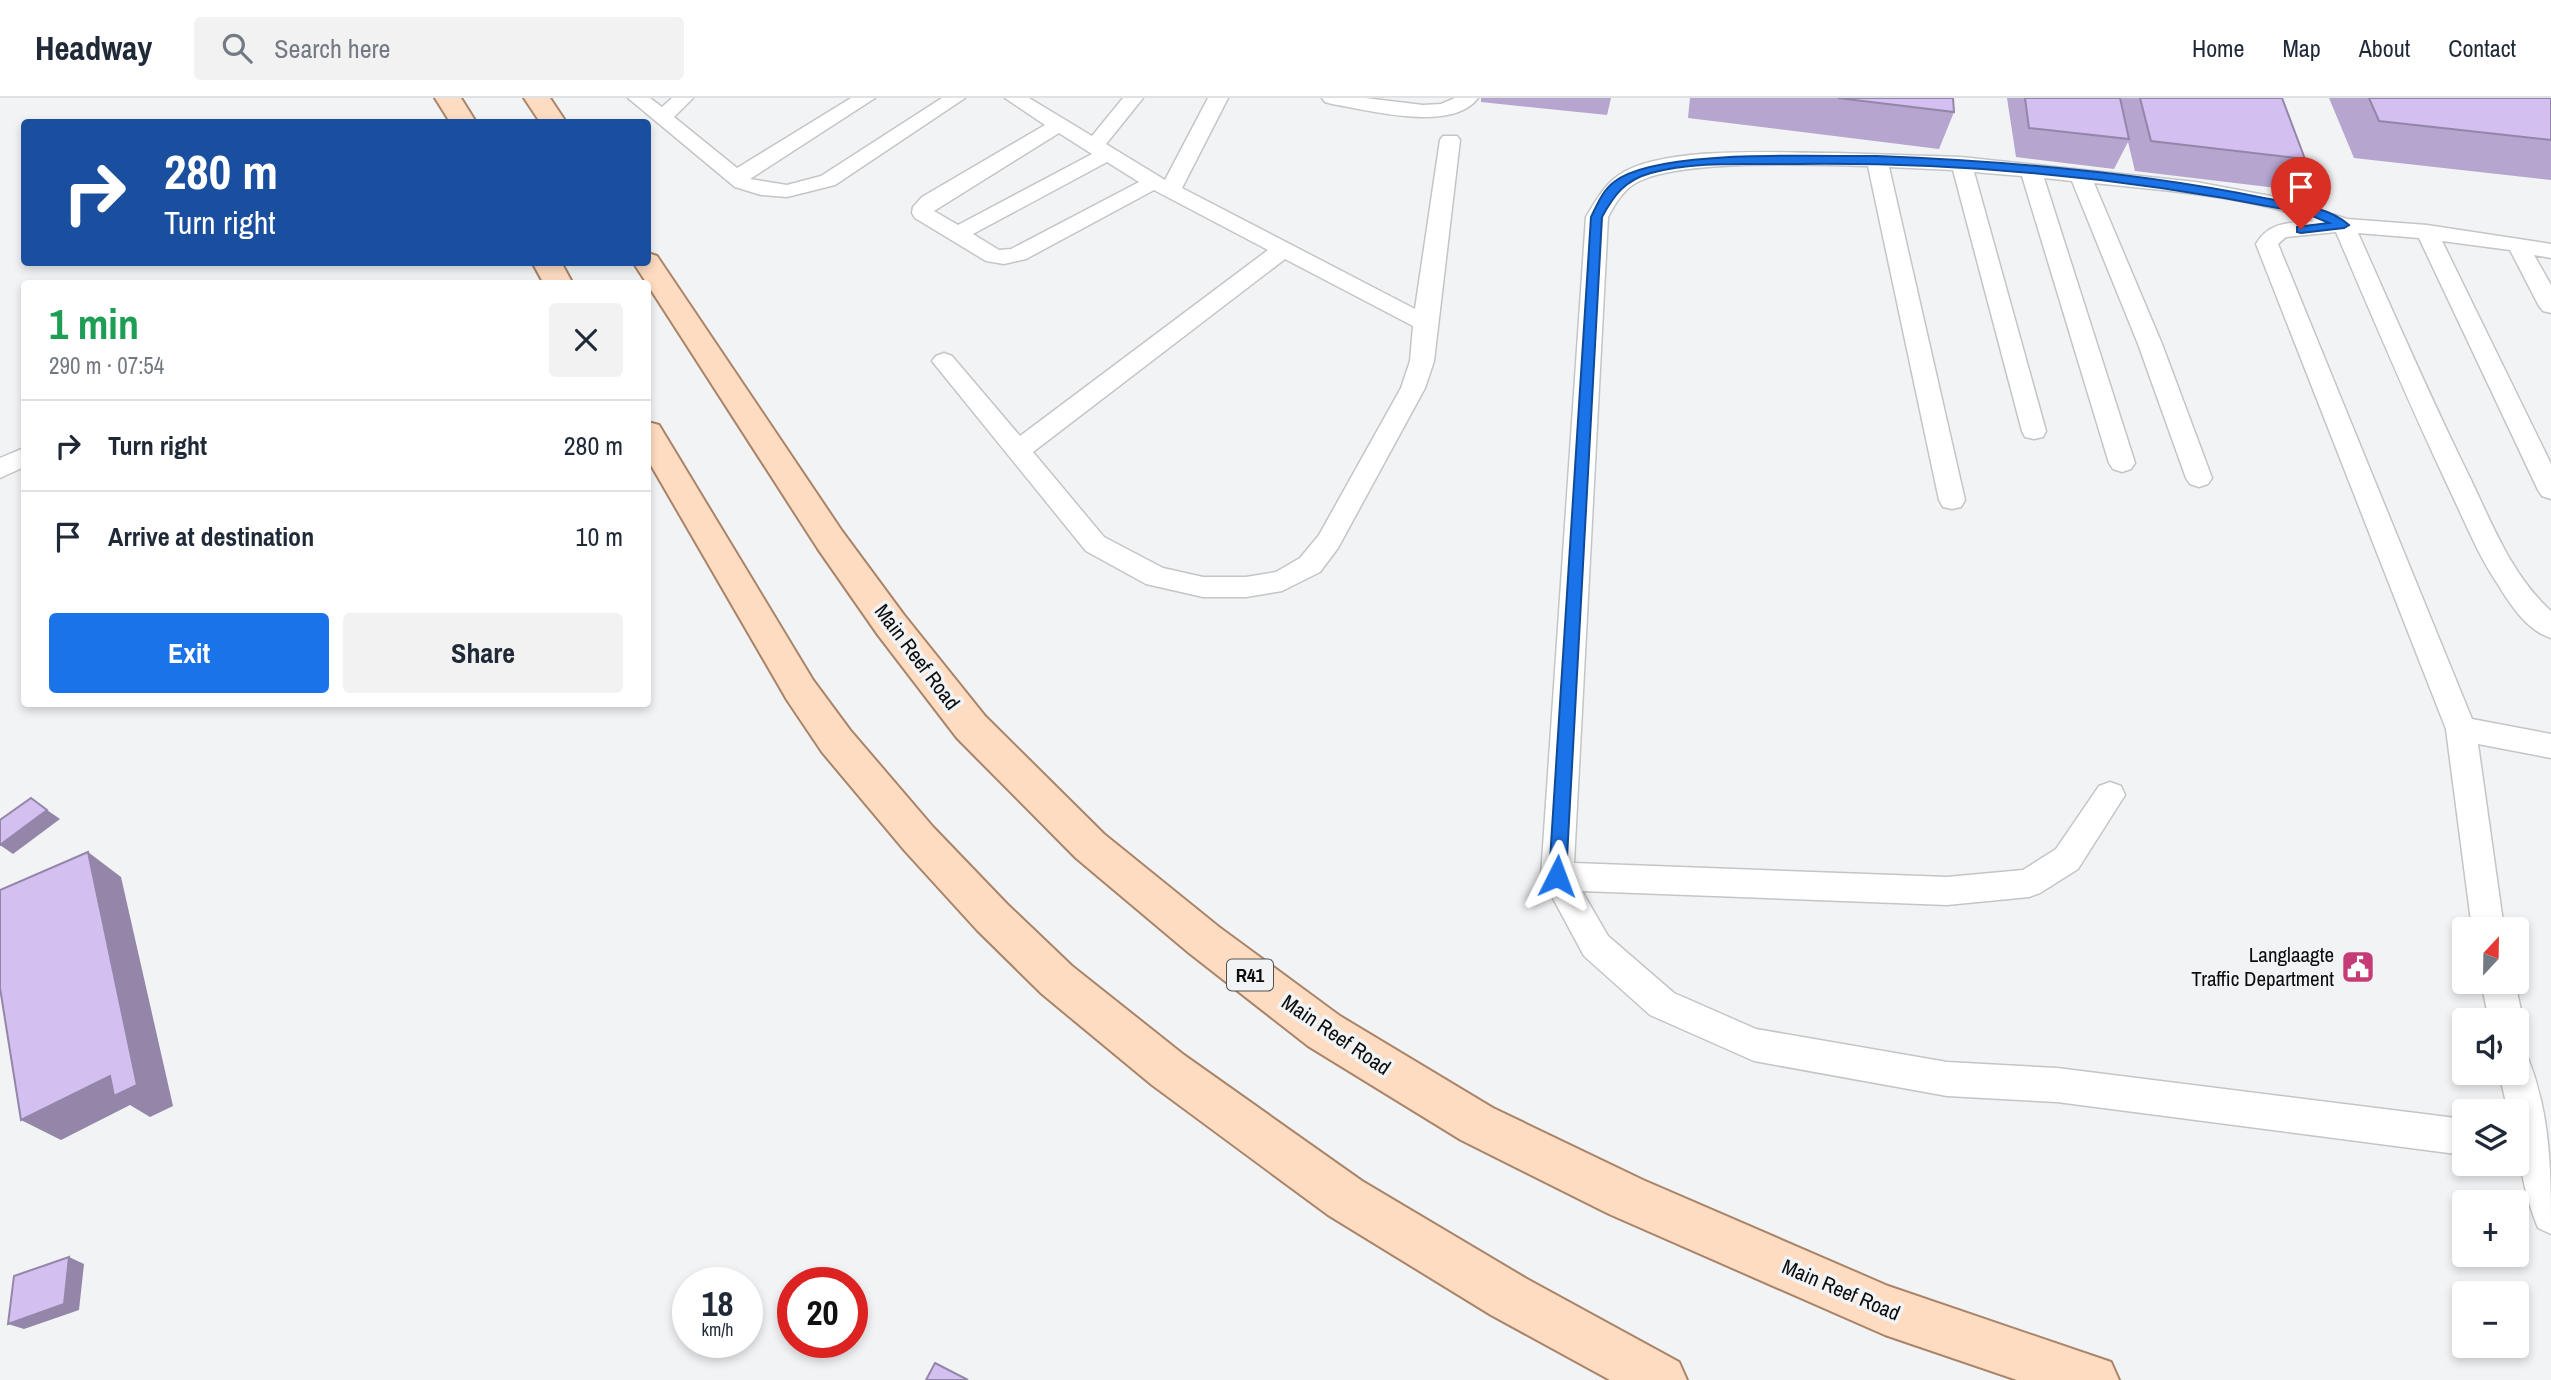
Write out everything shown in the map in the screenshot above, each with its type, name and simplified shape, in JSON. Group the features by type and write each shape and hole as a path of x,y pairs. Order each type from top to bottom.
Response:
{"main road":[{"path":"448,98 461,119"},
{"path":"537,98 551,119"},
{"name":"Main Reef Road","path":"650,266 830,540 971,727 1090,846 1203,940 1324,1031 1477,1124 1626,1197 1885,1310 2093,1380"},
{"path":"651,438 800,690 836,741 919,839 1056,980 1168,1070 1345,1198 1508,1297 1661,1380"}],"lane":[{"path":"638,98 741,183 761,189 787,191 828,181 955,98"},
{"path":"662,118 683,98"},
{"path":"736,178 865,98"},
{"path":"957,234 1100,150 1133,98"},
{"path":"1059,125 923,207 923,213 994,256 1018,254 1162,186 1218,98"},
{"path":"1332,98 1437,111 1457,107 1468,98"},
{"path":"1022,99 1059,125 1162,186 1425,323"},
{"path":"944,361 1095,544 1156,577 1203,587 1246,587 1282,581 1310,565 1329,541 1413,388 1422,361 1450,140"},
{"path":"1877,160 1952,500"},
{"path":"2452,1135 2057,1085 1947,1079 1754,1045 1662,1004 1596,946 1557,876 1597,217 1609,194 1619,183 1661,167 1707,162 1877,160 1961,163 2163,184 2280,203 2311,211 2344,225 2434,433 2493,554 2509,582 2533,613 2551,627"},
{"path":"1961,163 2034,430"},
{"path":"2031,170 2122,463"},
{"path":"2080,175 2150,344 2199,478"},
{"path":"2486,917 2461,729 2267,244 2271,237 2280,231 2344,225 2427,232 2551,251"},
{"path":"2427,232 2551,490"},
{"path":"2518,245 2551,306"},
{"path":"1018,450 1283,250"},
{"path":"0,469 21,458"},
{"path":"2461,729 2551,746"},
{"path":"1557,876 1947,891 2029,883 2067,859 2110,795"},
{"path":"2529,1155 2551,1215"}],"building":[{"path":"1838,98 1953,98 1954,112"},
{"path":"2025,98 2120,98 2129,139 2029,128"},
{"path":"2140,98 2282,98 2305,159 2151,141"},
{"path":"2369,98 2551,98 2551,140 2379,121"},
{"path":"31,798 47,810 0,845 0,820"},
{"path":"88,852 137,1085 114,1096 110,1076 21,1120 0,988 0,890"},
{"path":"69,1257 64,1304 8,1324 14,1276"},
{"path":"935,1363 968,1380 926,1380"}],"place":[{"name":"Langlaagte Traffic Department","path":"2358,967"}],"route":[{"path":"1557,876 1597,217 1609,194 1619,183 1648,170 1674,164 1707,162 1877,160 1961,163 2163,184 2235,195 2311,211 2344,225 2301,229"}]}
